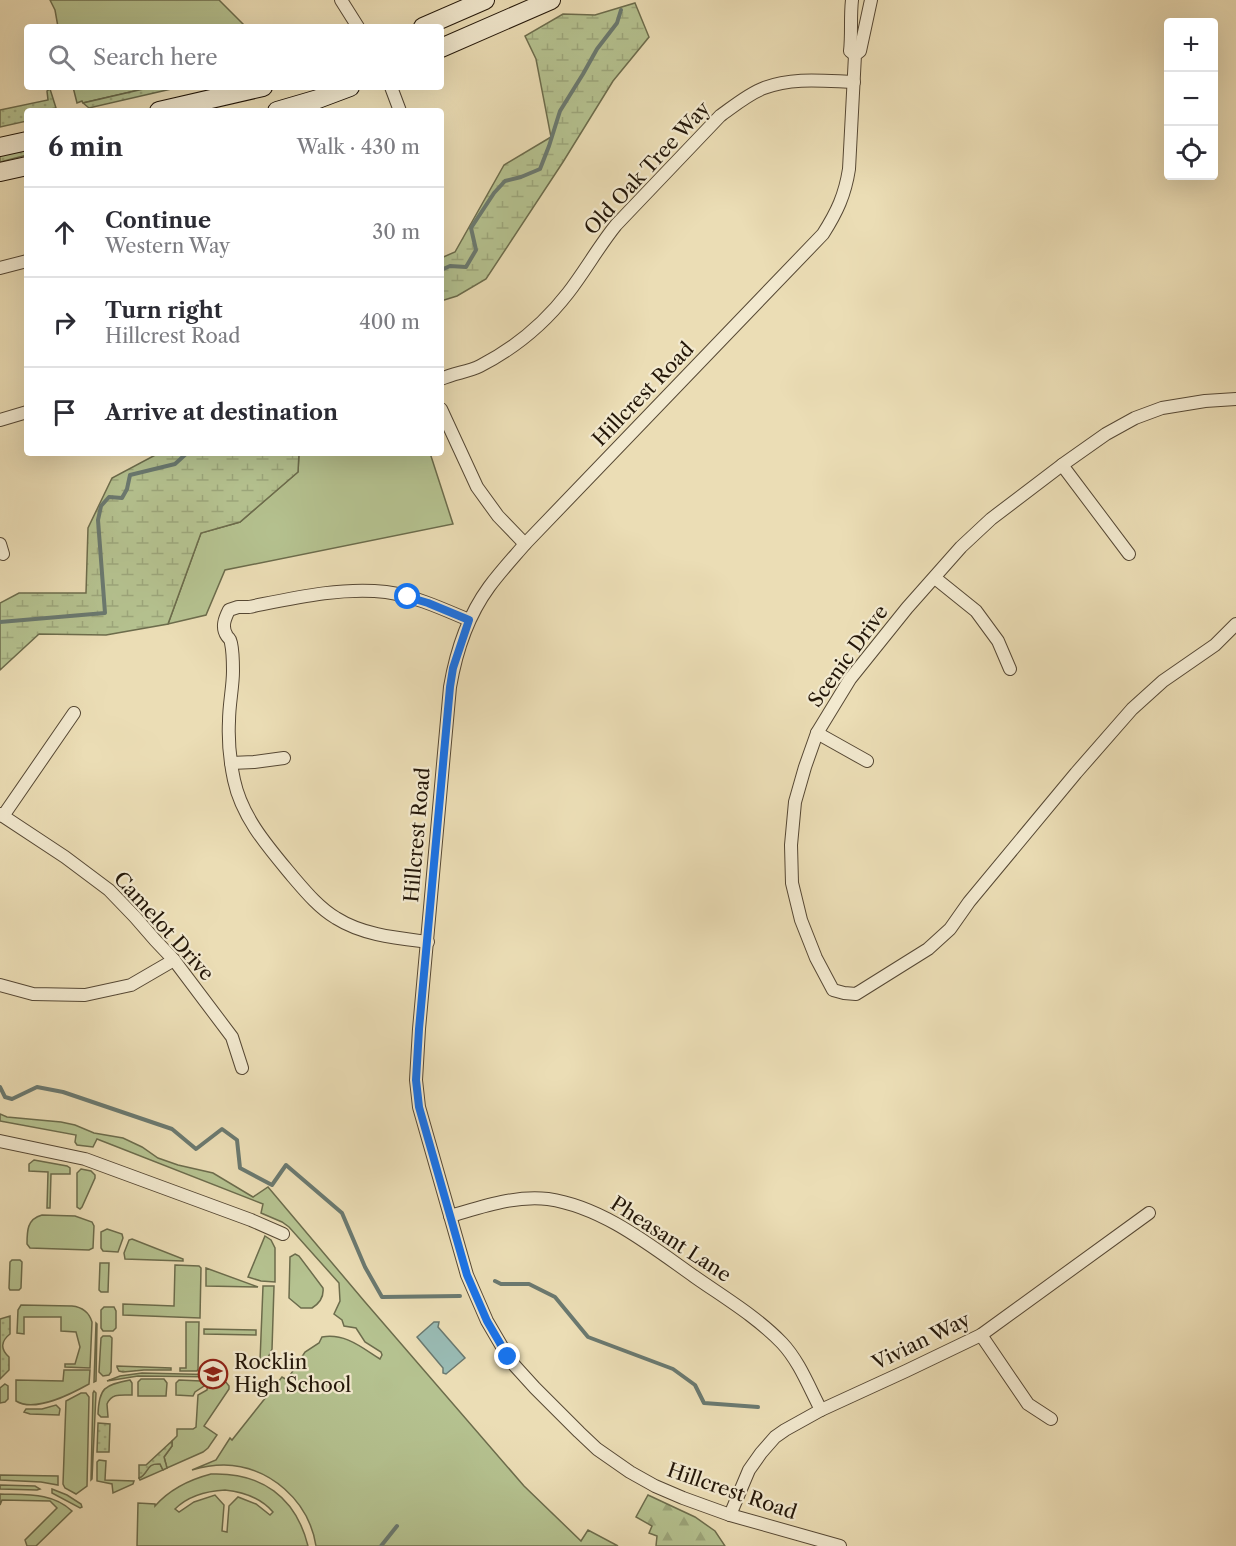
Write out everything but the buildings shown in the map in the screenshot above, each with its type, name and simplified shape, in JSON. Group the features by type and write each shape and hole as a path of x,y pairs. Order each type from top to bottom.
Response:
{"street":[{"path":"341,0 356,24"},
{"path":"430,24 485,0"},
{"path":"444,47 551,0"},
{"name":"Hillcrest Road","path":"852,0 850,51 855,55"},
{"name":"Hillcrest Road","path":"840,1546 730,1515 682,1498 630,1472 613,1461 579,1432 520,1372 508,1357 487,1321 467,1275 419,1107 416,1080 450,687 458,652 469,620 488,589 525,544 823,234 840,204 848,178 855,55 860,51 871,0"},
{"path":"851,22 867,24"},
{"name":"Old Oak Tree Way","path":"444,378 479,366 508,350 542,323 568,293 616,225 720,116 763,88 810,80 854,82"},
{"path":"172,108 250,90"},
{"path":"287,108 342,90"},
{"path":"392,90 399,108"},
{"path":"0,147 24,142"},
{"path":"0,172 24,167"},
{"path":"0,268 24,262"},
{"name":"Scenic Drive","path":"1236,399 1162,408 1135,418 1106,434 1062,465 991,519 962,547 907,608 850,679 816,734 795,802 791,845 792,884 805,929 816,958 833,990 856,994 928,949 950,929 969,902 1132,709 1163,681 1215,645 1236,624"},
{"path":"0,420 24,413"},
{"path":"444,415 477,487 498,516 525,544"},
{"path":"1062,465 1129,554"},
{"path":"935,578 976,611 998,641 1010,669"},
{"path":"428,942 366,931 335,918 308,894 255,828 240,800 231,763 229,721 233,671 231,640 225,634 225,619 229,610 238,607 249,608 318,593 366,591 388,592 408,597 469,620"},
{"path":"1,815 74,713"},
{"path":"816,734 867,761"},
{"path":"231,763 284,758"},
{"name":"Camelot Drive","path":"1,815 109,890 174,960 232,1037 242,1068"},
{"path":"0,985 33,994 85,995 131,985 174,960"},
{"path":"0,1141 85,1159 283,1234"},
{"name":"Pheasant Lane","path":"450,1216 526,1198 546,1199 579,1206 605,1218 758,1320 784,1345 797,1364 821,1410"},
{"name":"Vivian Way","path":"730,1515 749,1470 775,1437 821,1410 981,1335 1149,1213"},
{"path":"981,1335 1028,1404 1051,1419"}],"green space":[{"path":"50,0 219,0 243,24 57,24 55,10"},
{"path":"635,3 649,37 613,81 486,279 457,296 444,300 444,257 455,252 504,165 551,137 536,59 525,36 563,14 595,15"},
{"path":"50,90 56,108 24,108 24,122 0,127 0,110 48,100 47,91"},
{"path":"74,90 139,90 83,103 82,101 77,103"},
{"path":"139,90 167,90 89,108 83,103"},
{"path":"24,148 24,156 0,162 0,153"},
{"path":"153,456 299,456 298,472 240,522 201,533 168,624 106,635 39,634 0,670 0,603 19,593 86,593 88,528 112,478"},
{"path":"299,456 431,456 453,524 225,570 206,615 168,624 201,533 240,522 298,472"},
{"path":"0,1114 7,1117 61,1122 94,1133 123,1138 158,1158 213,1173 253,1197 268,1187 524,1486 581,1541 588,1530 618,1546 316,1546 305,1514 285,1489 271,1479 241,1467 220,1465 192,1470 216,1460 230,1438 232,1440 282,1377 287,1380 305,1352 319,1343 322,1337 345,1339 380,1359 381,1352 365,1342 356,1328 344,1326 342,1320 334,1314 340,1301 339,1283 289,1227 261,1213 263,1204 97,1139 93,1147 77,1145 76,1135 0,1121"},
{"path":"34,1160 70,1168 70,1174 51,1174 50,1208 47,1208 48,1172 29,1171 29,1164"},
{"path":"81,1169 91,1171 95,1178 80,1209 77,1207 77,1173"},
{"path":"42,1215 75,1216 92,1222 94,1226 93,1248 89,1250 30,1248 27,1244 29,1226 33,1219"},
{"path":"107,1229 122,1234 123,1238 118,1252 103,1251 101,1248 101,1232"},
{"path":"265,1236 271,1240 275,1248 275,1282 248,1277"},
{"path":"132,1239 183,1259 183,1261 125,1259 124,1253 129,1240"},
{"path":"295,1254 299,1256 323,1288 321,1300 312,1308 301,1308 289,1298 290,1257"},
{"path":"12,1260 22,1262 19,1290 9,1288"},
{"path":"100,1263 109,1263 108,1292 99,1290"},
{"path":"175,1265 201,1268 200,1318 123,1315 123,1304 174,1306"},
{"path":"206,1268 258,1287 206,1286"},
{"path":"263,1286 274,1286 272,1349 265,1364 260,1361"},
{"path":"21,1305 72,1306 85,1311 92,1322 90,1368 65,1367 65,1364 75,1364 80,1347 76,1332 61,1331 61,1317 24,1317 24,1334 17,1333 18,1310"},
{"path":"104,1307 114,1307 116,1311 116,1328 113,1331 103,1331 101,1328 101,1310"},
{"path":"10,1316 10,1334 3,1345 9,1357 9,1370 0,1379 0,1319"},
{"path":"186,1322 199,1322 197,1371 180,1371 180,1368 186,1368"},
{"path":"96,1323 96,1381 94,1382"},
{"path":"204,1329 256,1330 256,1335 204,1334"},
{"path":"103,1336 112,1338 111,1372 103,1376 99,1372"},
{"path":"117,1366 171,1368 171,1370 123,1372 119,1371"},
{"path":"64,1370 90,1370 89,1384 43,1404 24,1404 16,1401 16,1380 63,1381"},
{"path":"142,1373 225,1375 226,1377 138,1376 107,1381 120,1376"},
{"path":"141,1379 164,1379 167,1383 166,1396 138,1396 138,1382"},
{"path":"130,1380 132,1395 117,1395 111,1398 107,1404 108,1417 101,1417 98,1414 100,1398 105,1389"},
{"path":"179,1380 201,1381 204,1386 193,1396 176,1395 176,1383"},
{"path":"225,1381 229,1386 204,1426 217,1435 203,1452 167,1468 164,1457 177,1436 177,1429 196,1427 198,1395 207,1390 208,1383"},
{"path":"5,1384 8,1386 8,1399 0,1403 0,1388"},
{"path":"94,1391 96,1393 91,1480 93,1393"},
{"path":"81,1393 86,1393 89,1397 87,1486 76,1494 65,1488 63,1484 66,1401"},
{"path":"56,1405 60,1409 59,1415 24,1412 26,1409 42,1409"},
{"path":"98,1423 110,1424 109,1452 97,1452"},
{"path":"172,1441 172,1446 164,1457 167,1468 163,1470 160,1464 152,1465 139,1478 139,1465 146,1465"},
{"path":"106,1461 105,1480 134,1481 133,1484 113,1493 112,1484 97,1481 97,1462"},
{"path":"152,1464 160,1464 163,1470 140,1480 139,1478"},
{"path":"211,1474 246,1478 274,1491 295,1514 308,1546 137,1546 138,1503 155,1504 155,1506 173,1490","holes":["225,1490 258,1499 273,1512 270,1515 256,1504 238,1497 229,1506 227,1532 222,1531 224,1505 215,1495 194,1502 179,1512 175,1509 186,1500 198,1495"]},
{"path":"0,1475 58,1476 58,1485 0,1480"},
{"path":"0,1485 35,1486 40,1489 0,1489"},
{"path":"52,1489 67,1495 82,1507 52,1493"},
{"path":"0,1494 29,1495 56,1500 72,1511 36,1546 27,1546 25,1540 57,1508 50,1501 2,1500 0,1505"},
{"path":"648,1495 695,1517 715,1531 725,1546 656,1546 657,1536 649,1533 652,1526 636,1517"}],"water":[{"path":"434,1322 439,1322 438,1327 465,1358 446,1374 417,1337"}],"waterway":[{"path":"444,269 450,266 466,267 476,250 471,228 494,193 505,181 540,169 560,111 597,49 617,23 621,10"},
{"path":"0,622 105,613 98,520 101,506 109,497 122,498 130,475 175,464 184,456"},
{"path":"0,1087 5,1097 12,1099 37,1087 63,1092 172,1129 196,1149 222,1129 237,1140 240,1168 272,1185 286,1165 342,1213 365,1267 382,1297 460,1296"},
{"path":"495,1281 501,1284 529,1284 555,1297 588,1337 673,1369 695,1385 704,1403 758,1407"},
{"path":"381,1546 397,1526"}],"place":[{"name":"Rocklin High School","path":"213,1374"}],"route":[{"path":"408,597 469,620 453,668 450,687 416,1080 419,1107 467,1275 487,1321 508,1357"}]}
